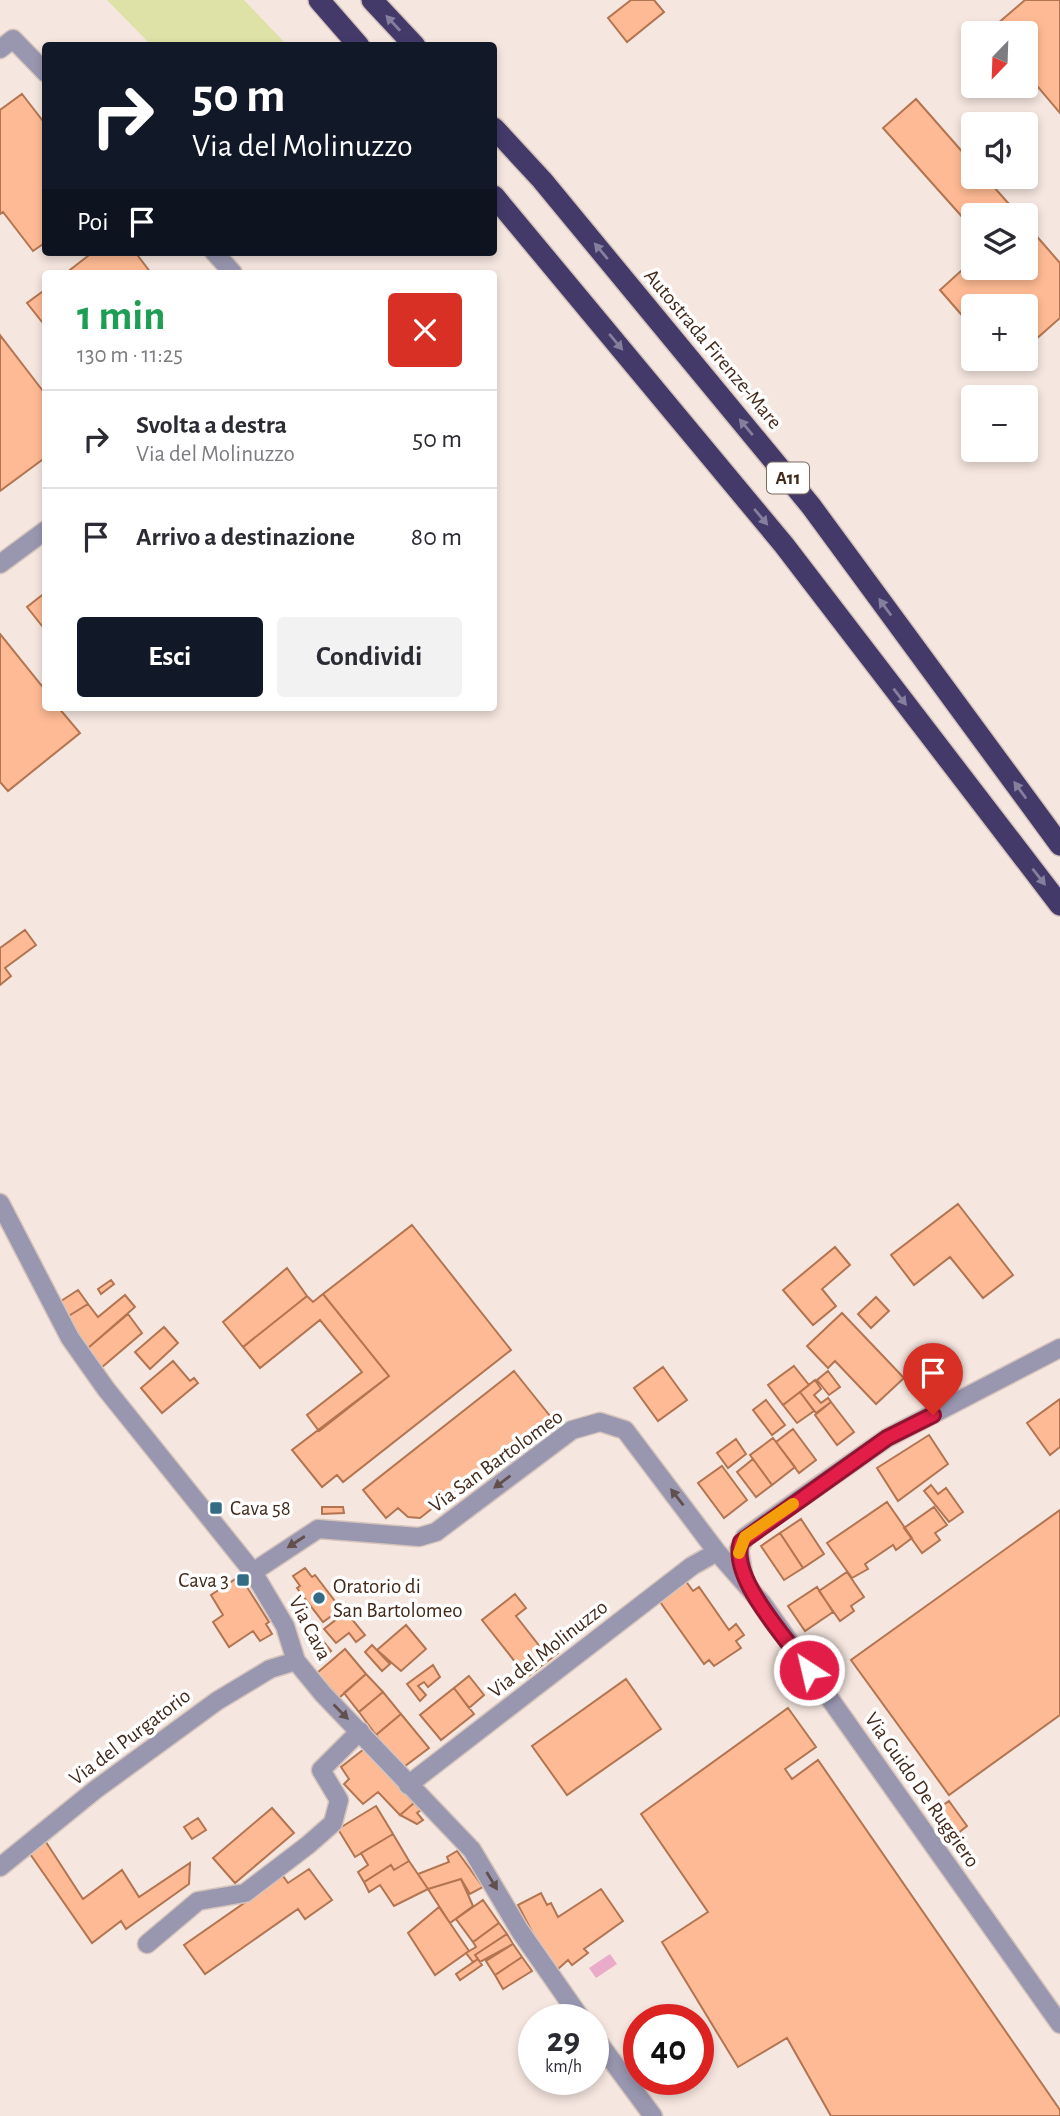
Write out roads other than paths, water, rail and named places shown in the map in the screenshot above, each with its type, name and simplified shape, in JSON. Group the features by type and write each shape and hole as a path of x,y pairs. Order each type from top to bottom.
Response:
{"highway":[{"path":"319,0 356,42"},
{"path":"372,0 411,42"},
{"name":"Autostrada Firenze-Mare","path":"497,131 542,180 811,506 1060,845"},
{"name":"A11","path":"497,200 784,545 1060,905"}],"street":[{"path":"0,49 13,39 42,69"},
{"path":"218,256 230,270"},
{"path":"0,564 42,533"},
{"name":"Via Cava","path":"0,1203 78,1348 106,1389 253,1572 285,1626 296,1661 323,1694 471,1850 520,1931 571,2004"},
{"name":"Via Guido De Ruggiero","path":"745,1583 739,1549 745,1537 887,1438 1060,1348"},
{"name":"Via San Bartolomeo","path":"253,1572 318,1529 419,1536 436,1532 572,1430 600,1422 625,1430 718,1552"},
{"name":"Via Guido De Ruggiero","path":"718,1552 745,1583 1060,2024"},
{"name":"Via del Molinuzzo","path":"408,1785 692,1566 718,1552"},
{"name":"Via del Purgatorio","path":"0,1867 95,1790 217,1701 270,1669 296,1661"},
{"path":"148,1944 198,1901 245,1892 333,1823 339,1800 321,1770 360,1731"},
{"path":"609,2057 653,2116"}],"place":[{"name":"Cava 58","path":"216,1508"},
{"name":"Cava 3","path":"243,1580"},
{"name":"Oratorio di San Bartolomeo","path":"319,1598"}]}
